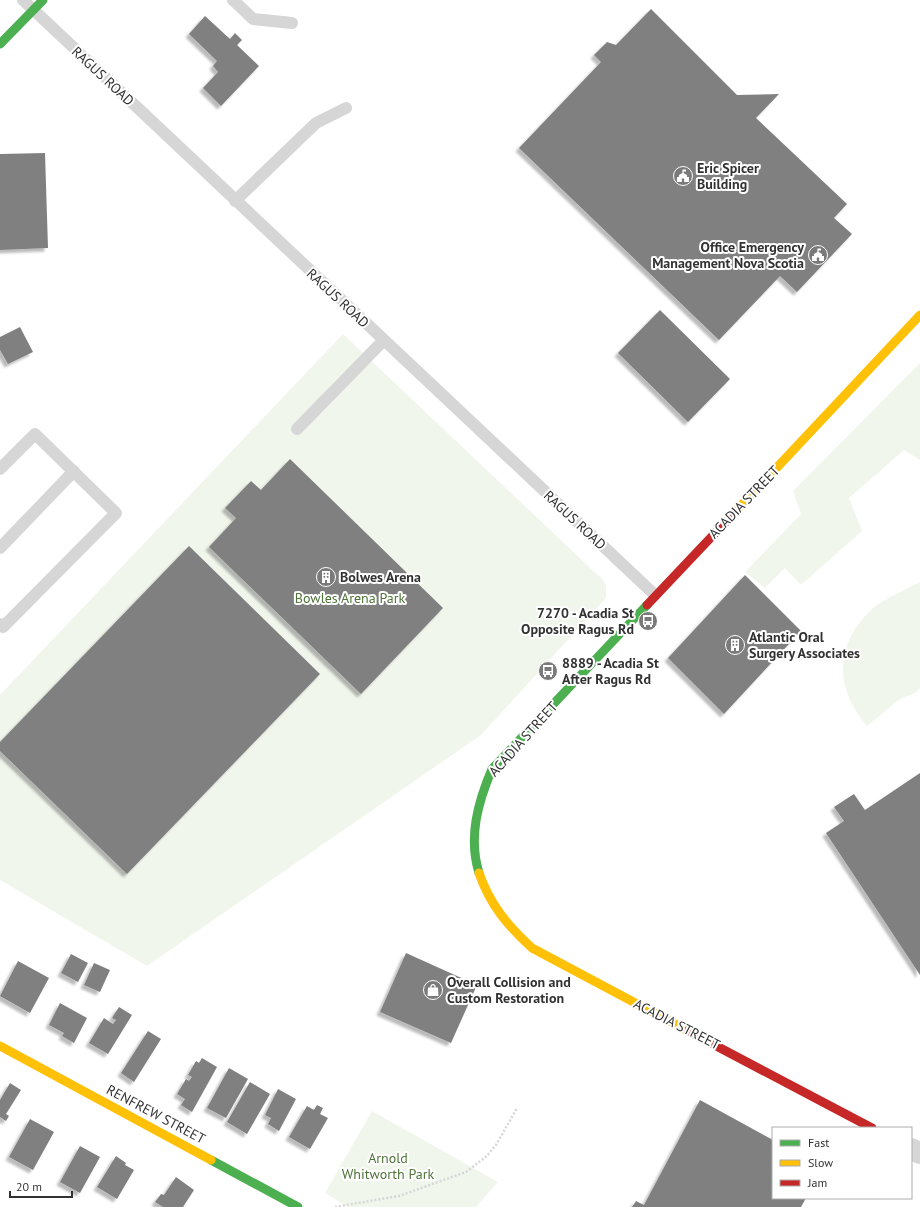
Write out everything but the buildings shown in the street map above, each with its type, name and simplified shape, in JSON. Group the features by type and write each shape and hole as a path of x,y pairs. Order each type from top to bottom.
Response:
{"street":[{"path":"0,44 43,0"},
{"name":"ACADIA STREET","path":"870,1127 532,948 520,939 501,918 486,893 474,852 474,824 480,796 492,769 574,684 655,595 920,315"},
{"name":"RENFREW STREET","path":"0,1046 298,1207"}],"lane":[{"name":"RAGUS ROAD","path":"23,0 383,341 655,595"},
{"path":"233,0 253,19 292,23"},
{"path":"235,201 316,123 346,108"},
{"path":"296,429 383,341"},
{"path":"0,469 35,434 116,513 3,627 0,624"},
{"path":"0,548 74,472"}],"path":[{"path":"335,1207 399,1196 466,1172 487,1156 496,1145 517,1108"}],"green space":[{"name":"Bowles Arena Park","path":"343,334 603,580 606,585 606,598 481,735 147,966 0,880 0,695"},
{"path":"920,363 920,460 904,450 849,498 862,531 801,585 785,568 765,588 745,572 801,514 793,491"},
{"path":"920,582 920,688 915,693 900,699 867,726 856,711 844,681 843,666 845,652 851,637 872,609 888,598"},
{"name":"Arnold Whitworth Park","path":"372,1111 498,1182 476,1207 348,1207 325,1193"}],"traffic: fast":[{"path":"0,44 43,0"},
{"path":"479,873 474,846 476,820 492,769 647,605"},
{"path":"211,1160 298,1207"}],"traffic: slow":[{"path":"736,511 920,315"},
{"path":"479,873 483,885 494,905 515,932 532,948 688,1031"},
{"path":"0,1046 211,1160"}],"traffic: jam":[{"path":"647,605 736,511"},
{"path":"688,1031 870,1127"}],"place":[{"name":"Eric Spicer Building","path":"683,176"},
{"name":"Office Emergency Management Nova Scotia","path":"818,255"},
{"name":"Bolwes Arena","path":"326,577"},
{"name":"7270 - Acadia St Opposite Ragus Rd","path":"648,621"},
{"name":"Atlantic Oral Surgery Associates","path":"735,645"},
{"name":"8889 - Acadia St After Ragus Rd","path":"548,671"},
{"name":"Overall Collision and Custom Restoration","path":"433,990"}]}
